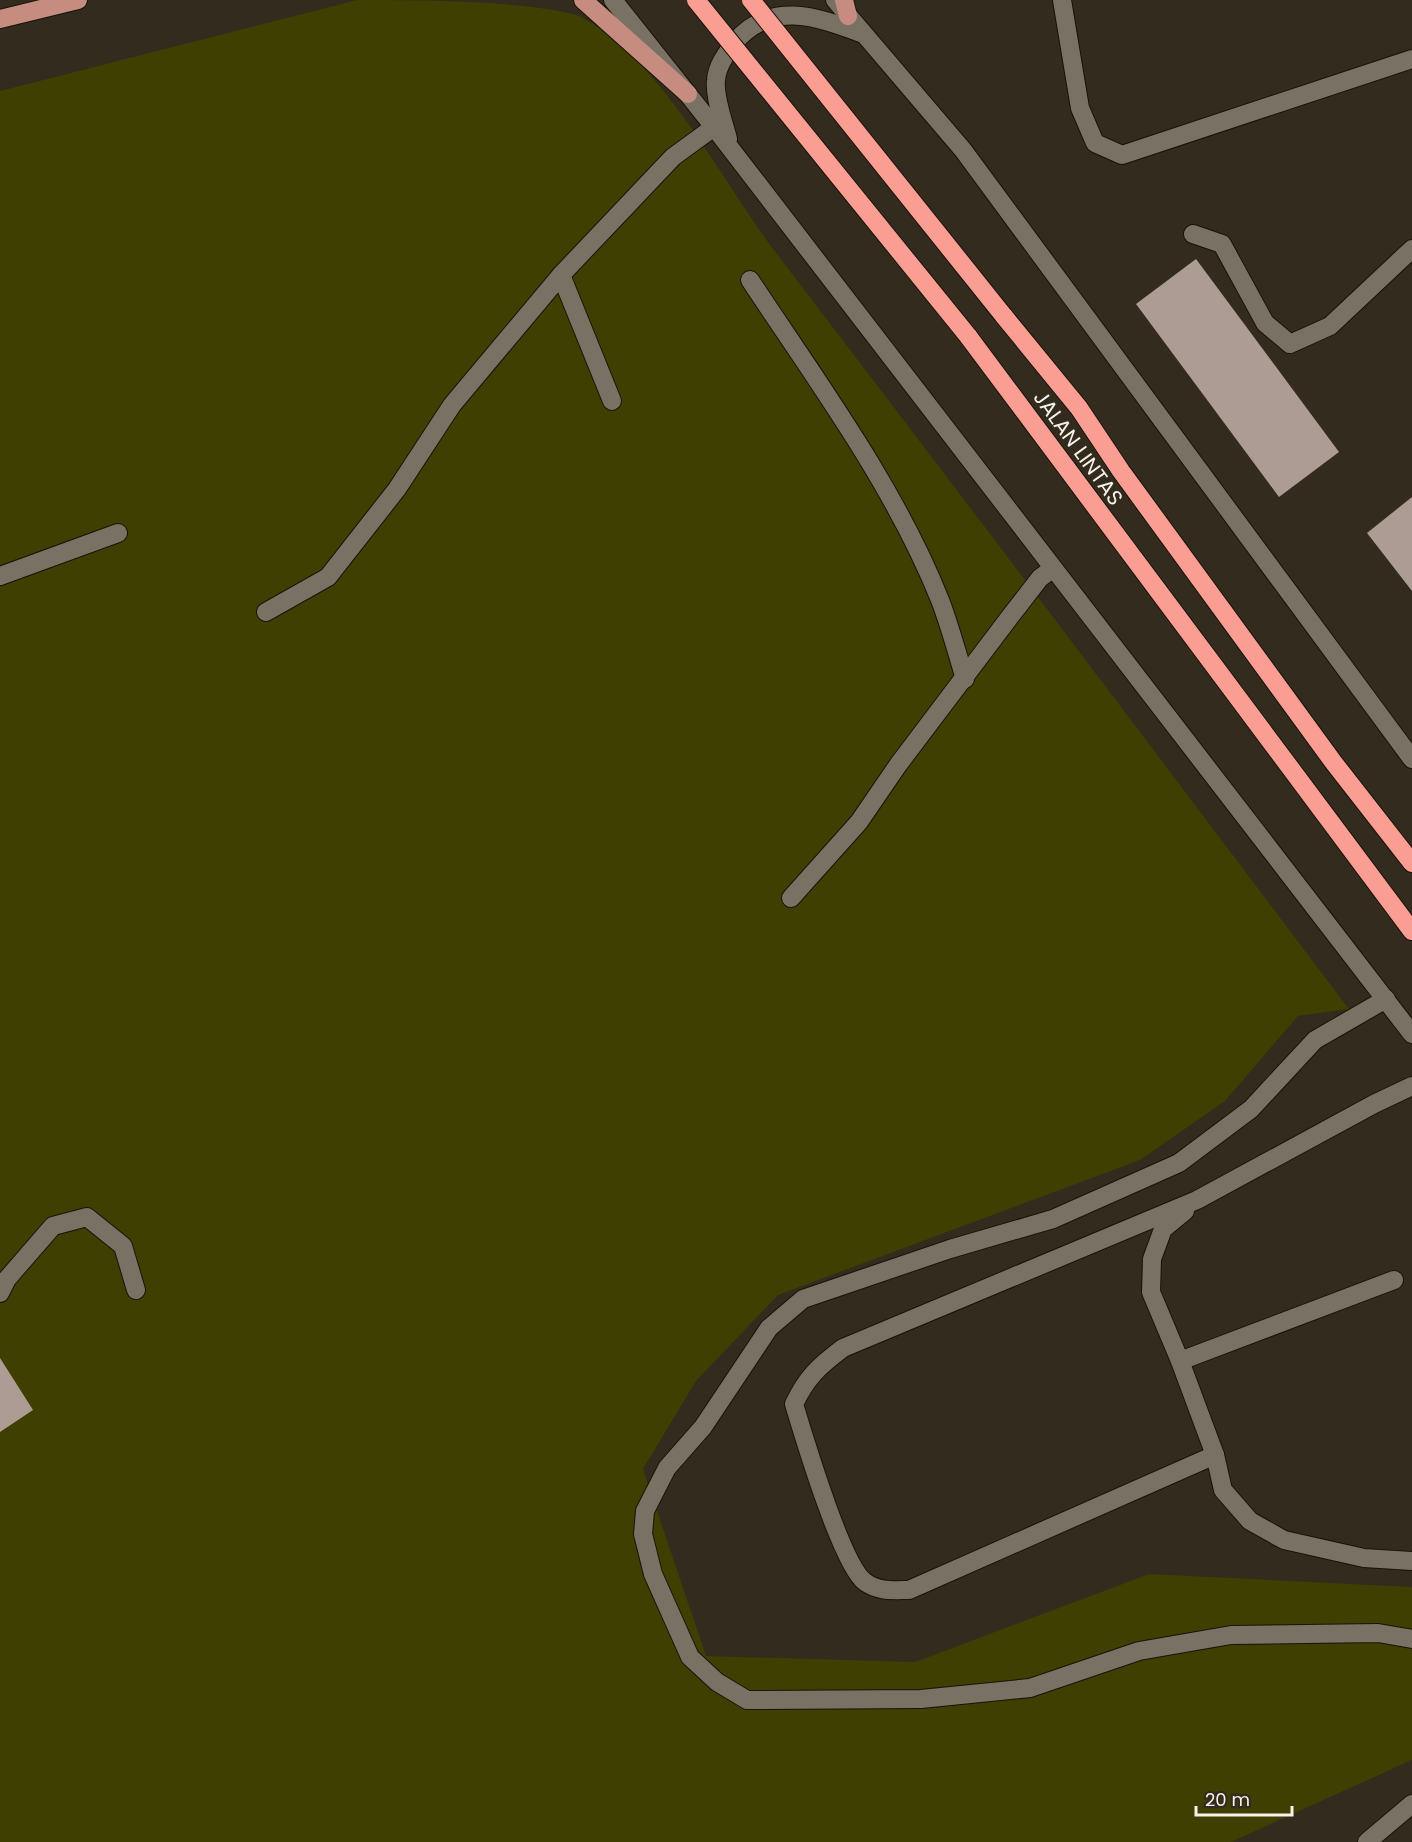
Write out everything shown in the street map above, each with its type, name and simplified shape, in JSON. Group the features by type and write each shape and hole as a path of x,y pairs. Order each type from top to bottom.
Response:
{"highway":[{"name":"JALAN LINTAS","path":"696,0 968,336 1082,492 1412,931"},
{"name":"JALAN LINTAS","path":"751,0 1079,408 1121,471 1334,763 1412,863"}],"main road":[{"path":"0,19 78,0"},
{"path":"583,0 688,94"}],"street":[{"path":"613,0 714,126 1412,1035"},
{"path":"835,0 846,8 864,34 963,150 1412,759"},
{"path":"1062,0 1080,108 1095,143 1122,155 1412,59"},
{"path":"729,147 716,80 723,59 741,33 757,22 785,13 809,13 864,34"},
{"path":"266,612 328,577 397,489 452,405 561,275 673,157 714,126"},
{"path":"1192,234 1222,244 1265,322 1290,344 1330,326 1412,249"},
{"path":"561,275 612,400"},
{"path":"750,280 844,420 889,497 940,601 965,679"},
{"path":"0,576 118,533"},
{"path":"791,898 859,822 898,765 1040,578 1052,569"},
{"path":"1386,999 1315,1040 1251,1109 1179,1162 1053,1219 950,1249 803,1299 769,1328 703,1427 667,1468 645,1511 643,1534 653,1574 690,1657 717,1682 747,1700 921,1699 1030,1688 1139,1651 1231,1635 1378,1633 1412,1638"},
{"path":"1215,1455 909,1590 879,1590 863,1581 846,1555 794,1404 804,1383 819,1365 843,1348 1197,1200 1374,1104 1412,1086"},
{"path":"1197,1200 1163,1229 1152,1259 1151,1292 1215,1455 1223,1490 1250,1521 1284,1540 1364,1558 1412,1562"},
{"path":"0,1293 7,1279 54,1226 87,1217 123,1246 136,1290"},
{"path":"1180,1361 1394,1280"},
{"path":"1367,1842 1412,1804"}],"shaded area":[{"path":"357,0 471,2 557,11 579,16 609,35 636,60 688,123 777,254 1349,1009 1298,1016 1225,1101 1140,1160 778,1295 696,1381 643,1469 706,1656 915,1662 1149,1574 1412,1587 1412,1760 1231,1842 0,1842 0,91"}],"building":[{"path":"1196,259 1339,452 1279,497 1136,304"},
{"path":"1412,497 1412,591 1367,533"},
{"path":"0,1358 33,1410 0,1432"}]}
